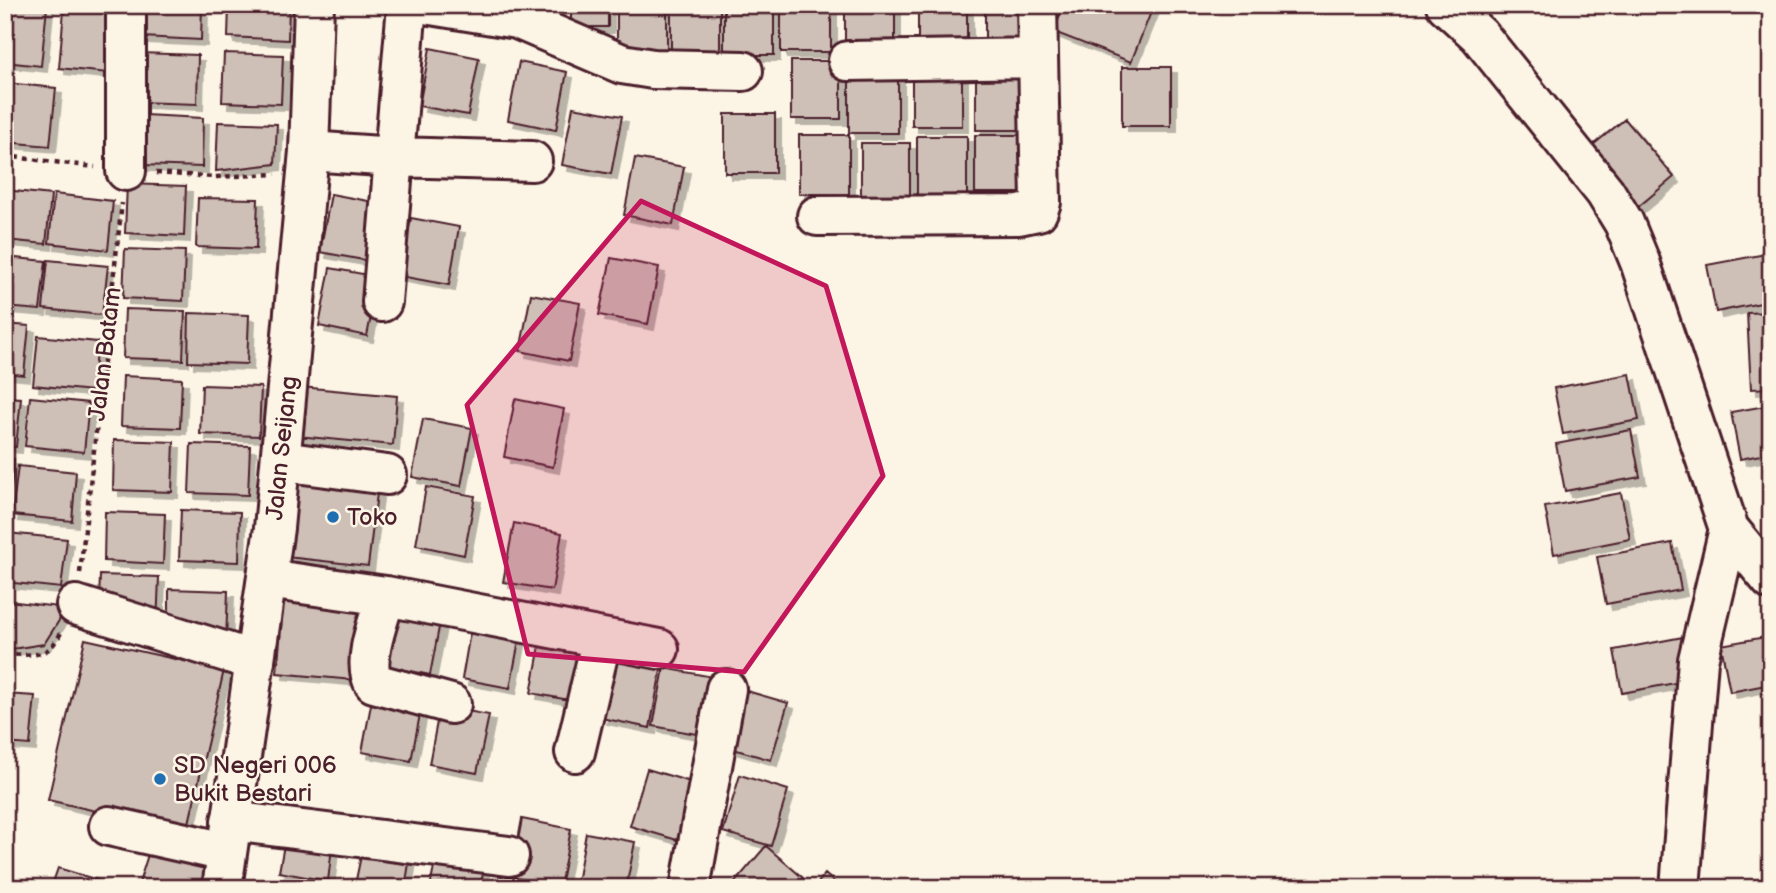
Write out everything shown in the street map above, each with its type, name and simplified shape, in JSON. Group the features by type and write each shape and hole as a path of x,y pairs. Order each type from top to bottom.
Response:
{"street":[{"path":"126,5 126,171"},
{"name":"Jalan Seijang","path":"226,854 267,579 281,461 307,162 314,5"},
{"path":"382,302 407,5"},
{"path":"431,5 517,19 622,64 653,69 743,71"},
{"path":"817,216 1019,215 1038,211 1041,202 1037,5"},
{"path":"1446,5 1479,35 1605,192 1623,223 1640,262 1729,530 1771,580"},
{"path":"848,61 1038,58"},
{"path":"307,162 394,157 532,161"},
{"path":"281,461 387,475"},
{"path":"1680,888 1698,660 1729,530"},
{"path":"267,579 386,596 659,649"},
{"path":"386,596 368,662 370,677 374,683 451,704"},
{"path":"76,605 255,661"},
{"path":"575,752 602,638"},
{"path":"690,888 726,689"},
{"path":"109,825 226,854 509,856"}],"path":[{"path":"5,156 126,171 215,177 307,162"},
{"name":"Jalan Batam","path":"5,654 36,653 52,648 76,605 126,171"}],"highlighted area":[{"path":"641,201 826,286 883,476 744,672 528,654 467,405"}],"building":[{"path":"5,5 47,7 41,66 5,62"},
{"path":"143,5 202,5 201,40 142,37"},
{"path":"229,5 289,5 288,40 228,37"},
{"path":"571,5 608,5 608,27 571,27"},
{"path":"617,5 667,5 667,52 617,52"},
{"path":"671,5 720,5 720,52 671,52"},
{"path":"724,5 774,5 774,55 724,55"},
{"path":"781,5 831,5 831,52 781,52"},
{"path":"845,5 895,5 895,52 845,52"},
{"path":"918,5 967,5 967,53 918,53"},
{"path":"985,5 1034,5 1034,49 985,49"},
{"path":"1064,5 1153,7 1131,62 1054,32"},
{"path":"64,10 114,14 108,73 59,68"},
{"path":"430,48 479,58 468,115 419,106"},
{"path":"139,53 198,55 197,104 137,102"},
{"path":"224,53 283,55 281,104 222,102"},
{"path":"791,61 841,61 841,119 791,119"},
{"path":"519,62 567,72 556,130 508,120"},
{"path":"912,67 962,67 962,126 912,126"},
{"path":"1122,67 1171,67 1171,126 1122,126"},
{"path":"976,71 1026,71 1026,130 976,130"},
{"path":"849,75 898,75 898,133 849,133"},
{"path":"6,83 56,88 50,146 5,142"},
{"path":"573,107 622,116 611,174 562,165"},
{"path":"725,114 775,114 775,173 725,173"},
{"path":"144,115 203,118 202,167 142,165"},
{"path":"1625,119 1674,177 1638,207 1588,149"},
{"path":"218,122 277,124 275,164 216,171"},
{"path":"799,135 849,135 849,194 799,194"},
{"path":"975,135 1024,135 1024,193 975,193"},
{"path":"917,136 967,136 967,195 917,195"},
{"path":"861,143 910,143 910,202 861,202"},
{"path":"635,158 684,167 673,225 624,215"},
{"path":"127,184 186,186 184,236 125,233"},
{"path":"5,190 51,195 46,244 5,240"},
{"path":"54,194 113,201 108,250 49,243"},
{"path":"331,194 379,203 369,261 320,252"},
{"path":"198,198 258,199 256,249 196,247"},
{"path":"411,218 459,227 449,285 400,276"},
{"path":"125,249 185,251 183,301 123,298"},
{"path":"1771,253 1771,301 1716,312 1707,265"},
{"path":"5,257 46,261 40,310 5,307"},
{"path":"611,258 659,267 648,324 599,315"},
{"path":"48,260 108,266 102,315 43,309"},
{"path":"330,268 379,277 367,336 319,326"},
{"path":"531,294 580,303 569,361 520,351"},
{"path":"125,309 185,311 183,360 123,358"},
{"path":"1771,312 1771,388 1751,389 1747,313"},
{"path":"189,313 249,315 247,364 188,362"},
{"path":"5,324 29,326 24,375 5,373"},
{"path":"38,336 97,342 92,391 33,385"},
{"path":"1630,374 1639,420 1563,434 1554,388"},
{"path":"123,376 182,379 180,428 121,426"},
{"path":"202,385 261,387 259,436 200,434"},
{"name":"Toko","path":"301,387 397,396 393,445 297,436"},
{"path":"5,397 21,398 16,447 5,446"},
{"path":"30,397 89,403 84,452 25,446"},
{"path":"515,399 564,409 553,467 504,457"},
{"path":"1771,405 1771,453 1740,459 1731,412"},
{"path":"423,419 472,428 461,486 412,477"},
{"path":"1631,430 1640,477 1565,491 1556,444"},
{"path":"114,440 174,442 172,492 113,490"},
{"path":"191,444 250,446 248,495 189,493"},
{"path":"5,459 14,459 9,509 5,508"},
{"path":"18,466 76,472 72,521 12,515"},
{"name":"Toko","path":"298,467 379,477 368,566 287,557"},
{"path":"426,487 475,496 464,555 416,545"},
{"path":"1621,493 1630,539 1554,554 1545,507"},
{"path":"181,510 240,512 239,562 179,560"},
{"path":"105,512 165,514 163,564 104,561"},
{"path":"514,523 562,533 552,590 503,582"},
{"path":"7,533 67,539 61,588 5,582"},
{"path":"1672,543 1681,590 1606,604 1597,557"},
{"path":"100,575 159,577 157,626 99,602"},
{"path":"169,589 228,591 226,640 169,627"},
{"name":"Toko","path":"284,598 360,605 353,680 277,673"},
{"path":"8,601 67,608 44,644 5,650"},
{"path":"393,608 441,617 430,675 382,665"},
{"path":"472,621 521,630 510,688 462,679"},
{"path":"542,635 590,644 580,702 531,693"},
{"path":"1771,636 1771,684 1730,692 1721,645"},
{"path":"1683,637 1691,680 1622,693 1614,650"},
{"path":"85,639 224,670 187,832 48,800"},
{"path":"612,660 661,670 650,728 601,718"},
{"path":"664,668 713,677 702,735 653,726"},
{"path":"740,689 788,703 771,760 723,746"},
{"path":"5,694 35,696 30,745 5,743"},
{"path":"373,694 422,704 411,761 362,752"},
{"path":"440,706 489,715 477,773 429,764"},
{"path":"647,769 694,783 677,840 630,826"},
{"path":"740,775 788,790 771,846 723,832"},
{"path":"522,819 571,829 560,887 511,877"},
{"path":"586,833 635,842 626,888 576,888"},
{"path":"286,834 333,839 328,881 279,872"},
{"path":"153,839 210,856 200,888 138,886"},
{"path":"363,846 411,851 405,888 356,880"},
{"path":"766,846 803,878 795,888 730,888"},
{"path":"437,851 486,860 480,888 430,888"},
{"path":"58,868 114,885 113,888 51,888"},
{"path":"825,874 841,888 814,888"},
{"path":"228,881 307,888 227,888"}],"place":[{"name":"Toko","path":"333,517"},
{"name":"SD Negeri 006 Bukit Bestari","path":"160,779"}]}
